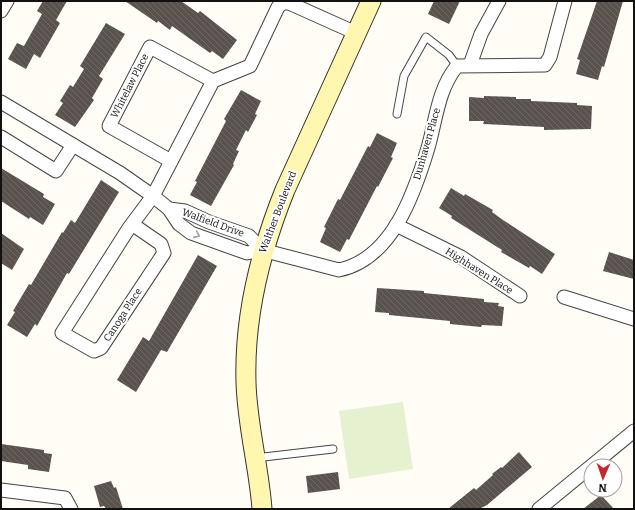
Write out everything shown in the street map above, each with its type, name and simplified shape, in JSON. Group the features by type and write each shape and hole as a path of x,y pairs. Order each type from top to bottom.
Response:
{"main road":[{"name":"Walther Boulevard","path":"262,509 254,458 246,383 246,346 253,293 262,250 284,190 371,1"}],"street":[{"path":"1,11 7,1"},
{"name":"Dunhaven Place","path":"262,250 339,270 350,268 370,256 385,241 396,225 416,183 444,86 464,66 499,1"},
{"path":"464,66 538,67 545,65 550,56 565,1"},
{"path":"153,196 213,81 250,66 278,7 283,3 289,3 356,33"},
{"name":"Whitelaw Place","path":"172,161 109,126 150,47 213,81"},
{"name":"Walfield Drive","path":"1,102 73,145 153,196 169,209 179,224 191,233 247,253 262,250"},
{"path":"1,137 56,171 73,145"},
{"name":"Canoga Place","path":"132,224 161,244 164,253 101,348 94,351 62,333 132,224 153,196"},
{"name":"Walfield Drive","path":"169,209 185,211 209,222 249,236 262,250"},
{"name":"Highhaven Place","path":"396,225 461,258 520,296"},
{"path":"564,297 634,318"},
{"path":"539,509 634,430"},
{"path":"1,490 65,498 70,509"}],"lane":[{"path":"396,114 404,76 426,37 464,66"},
{"path":"254,458 333,449"}],"green space":[{"path":"403,402 413,469 349,479 339,411"}],"building":[{"path":"43,1 67,1 56,20 60,23 40,58 34,54 26,69 8,59 17,43 24,46 42,14 37,11"},
{"path":"125,1 181,1 198,13 200,11 237,40 223,59 212,51 210,53 172,26 170,30 158,21 157,23"},
{"path":"434,1 460,1 449,24 428,14"},
{"path":"597,1 623,1 604,67 602,66 598,80 576,74 580,60 577,59"},
{"path":"106,23 125,34 99,76 103,79 92,98 94,100 75,127 55,115 63,103 60,101 70,85 73,87 84,69 80,66"},
{"path":"241,90 261,101 255,114 257,115 248,132 246,130 236,150 239,151 233,164 234,165 211,206 190,195 197,182 195,181 226,121 224,119"},
{"path":"484,96 516,97 516,99 531,99 531,101 577,103 577,105 592,106 591,129 544,130 544,127 483,124 484,121 469,121 469,97 484,98"},
{"path":"377,133 397,143 391,157 393,158 349,240 347,239 340,252 320,242 326,228 324,227 338,199 340,200 368,146 370,147"},
{"path":"1,168 44,194 43,197 55,204 43,225 30,217 29,219 1,201"},
{"path":"101,180 119,192 69,274 67,273 37,326 35,324 27,337 7,325 15,312 13,311 29,284 31,285 62,232 63,233 71,220 75,223"},
{"path":"451,188 493,210 492,212 503,220 555,254 542,274 530,266 529,268 501,252 502,250 451,218 452,216 439,208"},
{"path":"1,233 24,249 12,270 1,263"},
{"path":"609,252 634,260 634,279 603,271"},
{"path":"198,255 217,266 167,352 161,350 136,392 117,380 143,337 149,341"},
{"path":"377,288 424,291 424,293 484,299 484,302 499,303 498,306 504,307 502,326 482,325 481,327 450,324 450,321 389,315 389,313 375,312"},
{"path":"1,444 44,450 44,453 52,454 49,472 28,469 28,465 1,461"},
{"path":"519,452 532,467 487,505 479,509 448,509 474,488 476,490 493,475 492,474 501,467 502,468"},
{"path":"338,472 340,489 308,493 306,476"},
{"path":"111,481 114,488 116,487 123,509 106,509 104,506 100,507 94,486"},
{"path":"597,498 604,498 614,509 583,509"}]}
